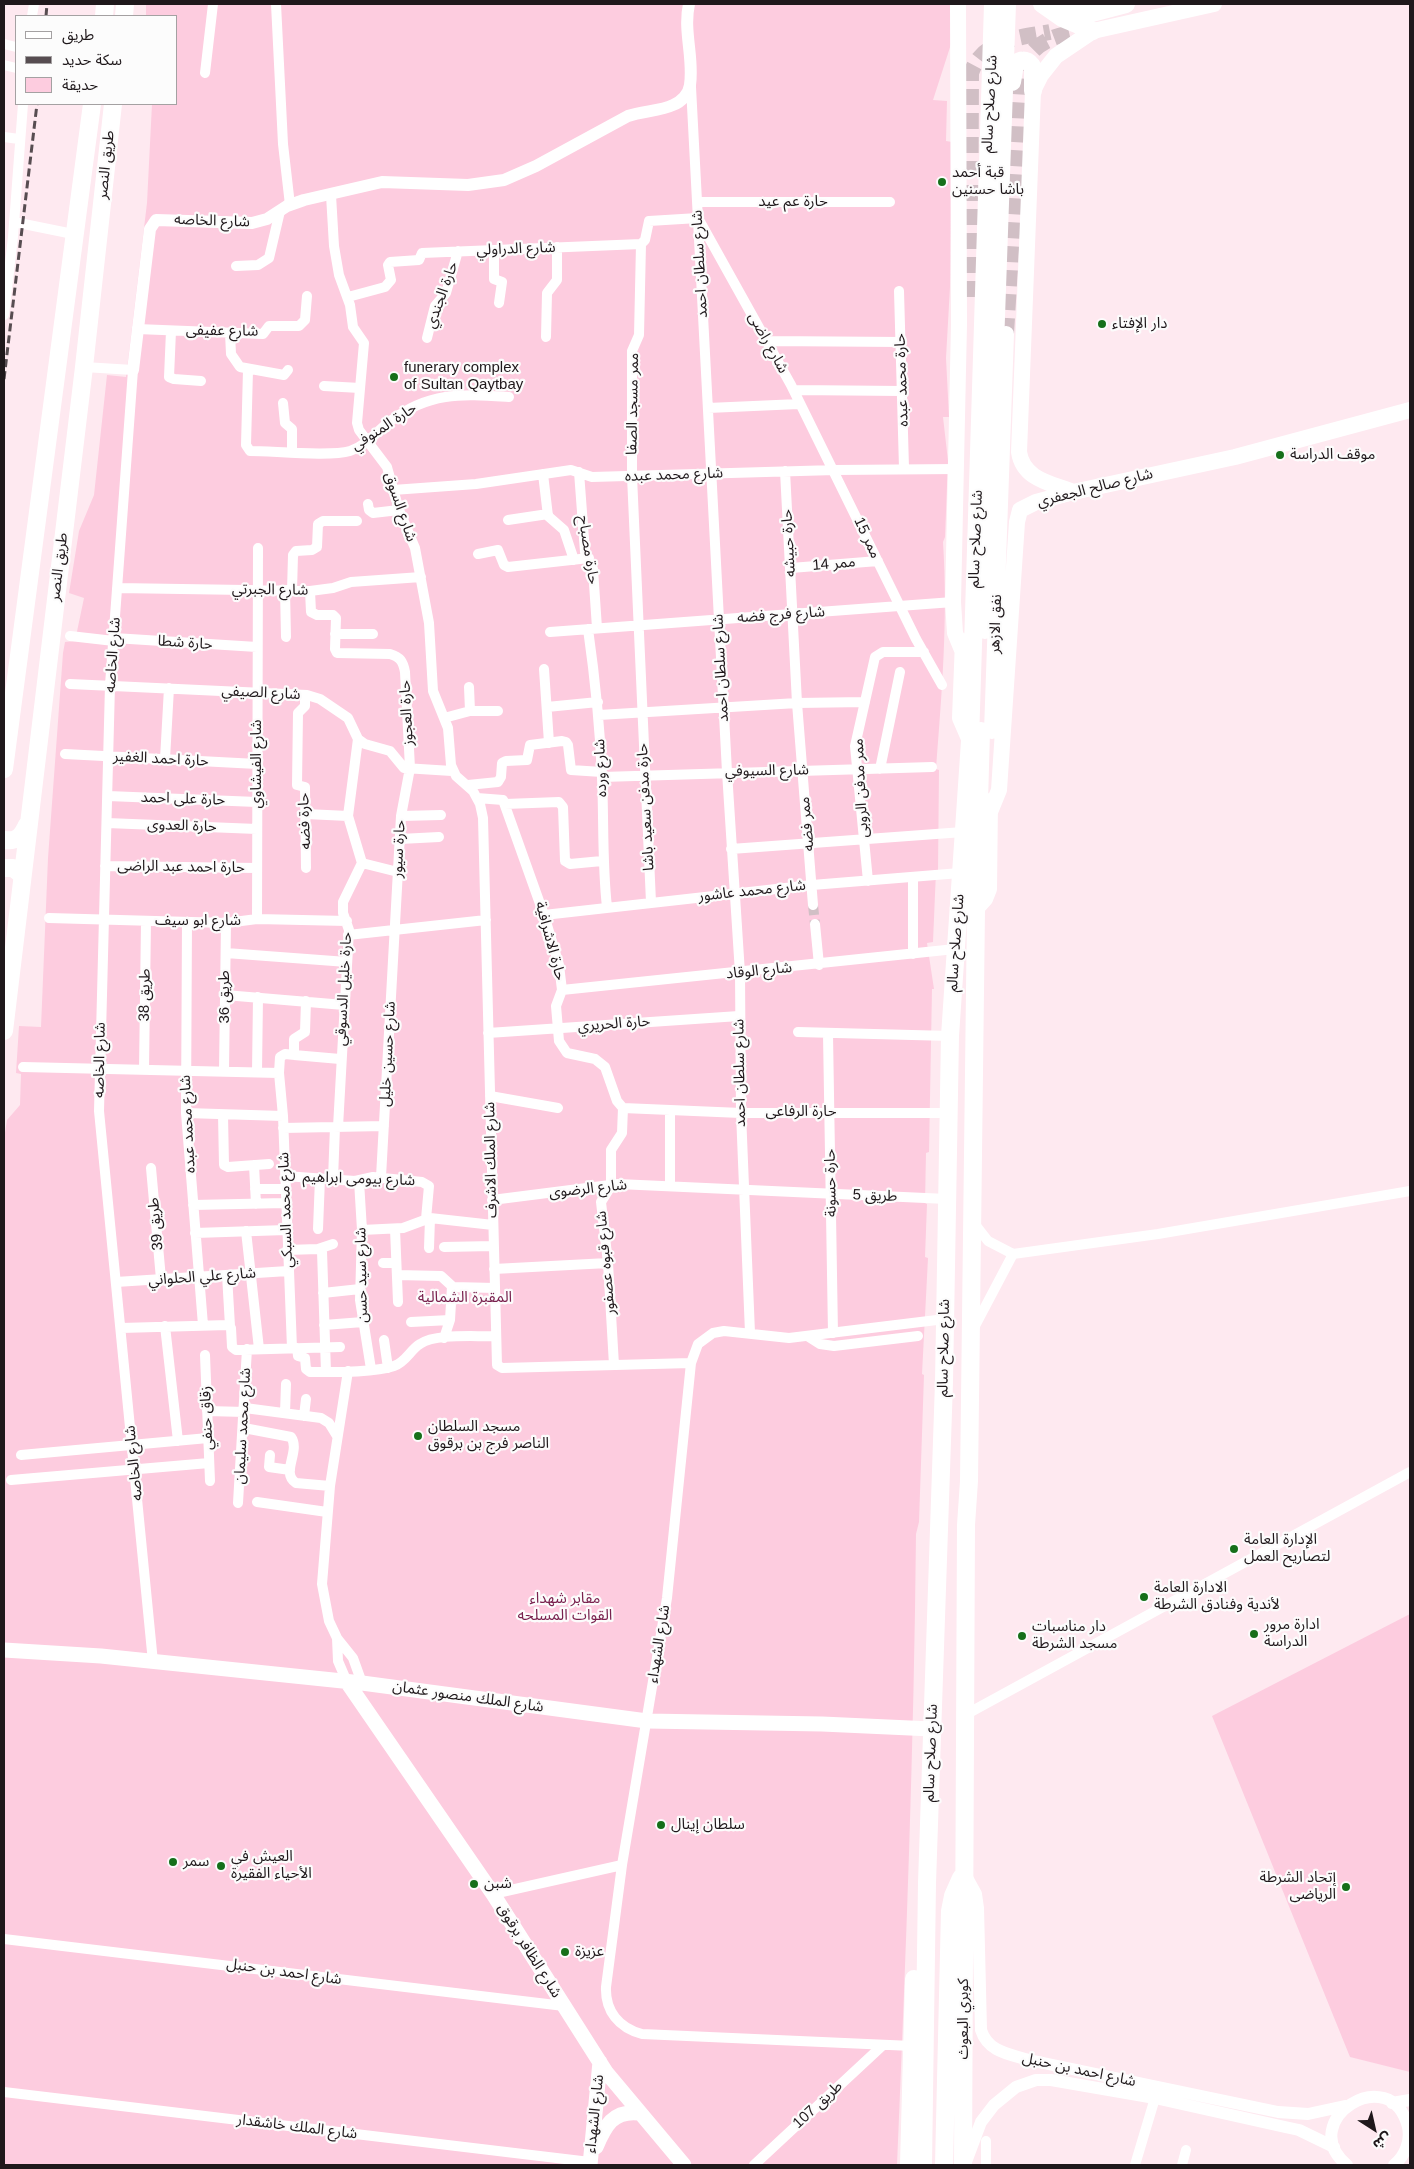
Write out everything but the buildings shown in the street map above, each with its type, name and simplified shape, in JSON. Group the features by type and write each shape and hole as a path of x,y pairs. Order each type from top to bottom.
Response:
{"highway":[{"name":"شارع صلاح سالم","path":"927,1883 945,1319 950,1036 970,741 993,4"},
{"name":"شارع صلاح سالم","path":"964,1874 976,909 1007,4"},
{"path":"1047,8 1088,14 1126,4"},
{"path":"1047,8 1093,31"},
{"path":"1003,139 1010,118 1013,69 1018,61 1025,61 1033,68 1033,91"},
{"name":"طريق النصر","path":"4,769 9,676 92,105"},
{"name":"طريق النصر","path":"4,1031 27,825 84,367 112,105"},
{"path":"4,840 10,841 20,837 27,825"},
{"path":"4,868 13,868 22,875"},
{"path":"944,2165 950,1911 955,1890 964,1874"},
{"name":"كوبري البعوث","path":"964,1874 964,2165"},
{"path":"909,2165 918,1907 921,1894 927,1883"},
{"path":"923,2165 927,1883"}],"main road":[{"path":"958,4 960,214 953,602 955,633 962,650"},
{"path":"1072,492 1030,474 1022,462 1019,452 1033,91 1041,75 1056,56 1093,31 1214,4"},
{"path":"970,297 960,718 970,741"},
{"name":"نفق الازهر","path":"976,909 985,899 989,889 1006,334"},
{"name":"شارع صالح الجعفري","path":"990,812 999,790 1018,515 1026,506 1072,492 1236,457 1410,410"},
{"name":"شارع الملك منصور عثمان","path":"4,1650 101,1656 354,1682 647,1722 822,1724 932,1730"},
{"name":"شارع الظافر برقوق","path":"354,1682 600,2062 639,2113 684,2165"},
{"name":"شارع الشهداء","path":"590,2164 600,2062"},
{"path":"590,2164 609,2122 626,2113 639,2113"}],"street":[{"path":"205,73 213,4"},
{"path":"236,266 258,265 269,258 285,208 276,4"},
{"name":"شارع سلطان احمد","path":"686,8 723,708 740,973 739,1016 743,1190 750,1333"},
{"name":"شارع الخاصه","path":"153,1662 99,1112 110,685 137,329 150,229 153,222 159,219 252,223 267,219 285,208 366,185 390,181 468,185 504,180 536,166 628,116 675,105 685,97 690,86"},
{"path":"4,315 8,237 14,222 23,105"},
{"path":"4,138 19,139"},
{"name":"شارع السوق","path":"331,195 334,246 339,275 348,297 353,328 364,343 357,423 367,442 384,461 399,510 414,548 430,623 433,691 449,733 452,770"},
{"name":"حارة عم عيد","path":"697,202 890,202"},
{"path":"641,244 645,240 646,224 649,221 698,218"},
{"name":"شارع راضى","path":"698,218 794,390 799,404 835,470"},
{"path":"14,222 73,234"},
{"name":"شارع الدراولي","path":"348,297 388,286 391,280 388,265 392,261 419,260 422,253 641,244"},
{"name":"ممر مسجد الصفا","path":"641,244 639,335 632,350 632,476 642,712"},
{"path":"546,337 547,293 557,280 557,247"},
{"path":"494,250 494,279 502,282 499,303"},
{"name":"حارة الجندي","path":"427,338 435,306 446,293 458,251"},
{"name":"حارة محمد عبده","path":"899,291 904,468"},
{"name":"شارع عفيفى","path":"137,329 263,334 269,326 299,326 305,320 307,296"},
{"path":"171,331 169,377 201,381"},
{"path":"230,333 231,354 235,362 248,370 284,375 288,370"},
{"path":"767,341 901,342"},
{"path":"84,367 134,370"},
{"name":"حارة المنوفي","path":"248,370 247,448 250,451 343,452 367,442 401,414 424,402 442,396 464,394 509,397"},
{"path":"324,386 360,388"},
{"path":"794,390 902,391"},
{"path":"283,403 285,423 292,428 292,452"},
{"path":"708,408 799,404"},
{"name":"شارع محمد عبده","path":"393,490 476,484 570,470 592,477 904,468 956,469"},
{"name":"ممر 15","path":"835,470 900,606 942,685"},
{"name":"حارة حبيشه","path":"785,471 797,703"},
{"name":"حارة مصباح","path":"579,472 585,552 593,569 592,629"},
{"path":"543,474 548,514 551,520 564,530 574,560"},
{"path":"368,504 368,510 373,513 399,510"},
{"path":"508,520 548,514"},
{"path":"286,637 293,555 296,551 312,550 317,547 320,523 357,521"},
{"name":"شارع الفيشاوي","path":"257,919 258,548"},
{"path":"478,554 498,550 504,565 508,567 589,558"},
{"name":"ممر 14","path":"791,568 878,560"},
{"name":"شارع الجبرتي","path":"117,588 310,591 351,582 421,577"},
{"name":"حارة العجوز","path":"310,591 310,612 317,615 335,616 335,649 339,655 390,654 398,657 404,664 410,768"},
{"name":"شارع فرج فضه","path":"550,632 953,602"},
{"name":"شارع ورده","path":"592,629 599,715 602,775 602,861 606,907"},
{"path":"335,634 373,634"},
{"name":"حارة شطا","path":"70,636 257,647"},
{"name":"ممر مدفن الروبى","path":"868,881 855,746 865,702 877,654 883,652 924,652"},
{"path":"468,785 496,783 502,777 501,765 504,762 527,760 529,746 549,743 544,669"},
{"path":"880,769 900,672"},
{"name":"شارع الصيفي","path":"70,684 305,695 320,699 348,718 358,739"},
{"path":"470,687 470,711"},
{"path":"165,759 169,688"},
{"name":"حارة فضه","path":"305,695 305,706 298,713 297,785 305,787 306,868"},
{"path":"546,707 598,702"},
{"path":"599,715 797,703 865,702"},
{"name":"ممر فضه","path":"797,703 814,906"},
{"path":"444,718 470,711 498,710"},
{"name":"حارة مدفن سعيد باشا","path":"642,712 651,902"},
{"path":"398,872 362,863 348,816 358,739 365,744 390,751 402,766 452,770"},
{"name":"شارع السيوفي","path":"549,743 564,741 567,743 571,770 602,775 644,776 932,767"},
{"name":"حارة احمد الغفير","path":"65,754 257,764"},
{"name":"حارة سيور","path":"395,930 401,816 410,768"},
{"name":"شارع الملك الاشرف","path":"452,770 468,785 478,798 483,818 497,1365 502,1368 691,1363"},
{"name":"حارة على احمد","path":"108,796 257,802"},
{"path":"478,798 500,798 505,804 559,802 563,807 565,861 570,864 602,861"},
{"name":"حارة الاشرافية","path":"505,804 544,915 559,965 562,990 556,1006 559,1041 567,1053 595,1059 605,1067 617,1101 623,1108"},
{"path":"306,814 348,816"},
{"path":"401,816 441,815"},
{"name":"حارة العدوى","path":"107,823 257,829"},
{"path":"731,849 963,832"},
{"path":"400,839 439,837"},
{"name":"حارة خليل الدسوقي","path":"333,1179 348,935 343,902 362,863"},
{"name":"حارة احمد عبد الراضى","path":"105,866 257,868"},
{"name":"شارع محمد عاشور","path":"544,915 812,885 960,873"},
{"path":"913,877 913,954"},
{"name":"شارع ابو سيف","path":"49,918 226,923 257,919 346,921"},
{"path":"348,935 486,920"},
{"name":"طريق 38","path":"144,1070 146,921"},
{"name":"شارع محمد عبده","path":"187,922 186,1113 203,1325"},
{"name":"طريق 36","path":"224,1071 226,923"},
{"path":"815,924 819,965"},
{"name":"شارع حسين خليل","path":"381,1177 395,930"},
{"name":"شارع الوقاد","path":"562,990 819,965 955,949"},
{"path":"226,953 347,962"},
{"path":"225,995 344,1005"},
{"path":"257,1072 258,997"},
{"path":"295,1056 294,1039 305,1032 306,1001"},
{"name":"حارة الحريري","path":"488,1033 739,1016"},
{"path":"798,1032 950,1036"},
{"name":"حارة حسونة","path":"828,1034 833,1333"},
{"path":"23,1067 279,1073 280,1057 285,1054 340,1059"},
{"name":"شارع محمد السبكي","path":"279,1073 283,1116 288,1271 295,1348"},
{"path":"490,1096 558,1108"},
{"name":"حارة الرفاعى","path":"623,1108 670,1112 949,1113"},
{"name":"شارع قبوه عصفور","path":"614,1364 608,1263 601,1202 611,1186 611,1150 622,1133 623,1108"},
{"path":"670,1112 670,1186"},
{"path":"186,1113 283,1116"},
{"path":"223,1114 224,1165 228,1167 268,1164"},
{"path":"283,1128 384,1126"},
{"path":"254,1165 256,1204"},
{"name":"طريق 39","path":"151,1168 161,1279"},
{"name":"شارع بيومى ابراهيم","path":"285,1176 359,1181 381,1177 426,1183 429,1190 428,1218"},
{"path":"318,1229 320,1178"},
{"name":"شارع سيد حسن","path":"359,1181 362,1230 360,1289 363,1322 371,1369"},
{"name":"شارع الرضوى","path":"492,1200 618,1184 743,1190"},
{"path":"255,1189 285,1189"},
{"name":"طريق 5","path":"743,1190 947,1199"},
{"path":"971,1218 988,1241 1013,1254 1150,1236 1410,1191"},
{"path":"193,1205 285,1203"},
{"path":"362,1230 395,1229 428,1218 493,1225"},
{"path":"428,1218 429,1248"},
{"path":"395,1229 398,1302"},
{"path":"195,1233 286,1230"},
{"path":"246,1231 259,1349"},
{"path":"287,1250 318,1249 333,1244"},
{"path":"444,1247 494,1246"},
{"path":"318,1249 322,1252 326,1372"},
{"path":"970,1338 984,1305 1013,1254"},
{"path":"384,1263 396,1263"},
{"path":"494,1269 608,1263"},
{"name":"شارع علي الحلواني","path":"116,1282 288,1271"},
{"path":"227,1275 232,1347 236,1350 340,1347"},
{"path":"397,1275 441,1276 447,1278 452,1286 450,1320 444,1338"},
{"path":"452,1286 494,1288"},
{"path":"323,1293 360,1289"},
{"name":"شارع الشهداء","path":"883,2045 635,2032 622,2025 612,2014 607,2000 606,1987 622,1865 667,1598 691,1363 698,1344 713,1333 724,1331 750,1333 769,1338 809,1337 945,1319"},
{"path":"411,1322 450,1320"},
{"path":"324,1325 363,1322"},
{"path":"165,1326 178,1441"},
{"path":"120,1328 230,1326"},
{"path":"295,1348 298,1356 306,1359 308,1372 348,1371 388,1368 402,1362 418,1345 429,1340 496,1336"},
{"name":"شارع الشهداء","path":"809,1337 820,1344 834,1346 918,1336"},
{"path":"384,1340 388,1368"},
{"name":"شارع محمد سليمان","path":"238,1503 244,1428 247,1350"},
{"name":"زقاق حنفي","path":"205,1355 210,1481"},
{"path":"348,1371 330,1486 322,1584 326,1612 337,1638 353,1658 354,1682"},
{"path":"285,1413 286,1384"},
{"path":"304,1416 306,1399"},
{"path":"207,1411 245,1410 285,1413 326,1420 337,1436"},
{"path":"244,1428 291,1437 295,1445 290,1478 296,1483 330,1486"},
{"path":"21,1455 208,1438"},
{"path":"270,1455 269,1467 290,1470"},
{"path":"11,1480 209,1463"},
{"path":"965,1715 1410,1472"},
{"path":"257,1502 327,1512"},
{"path":"337,1638 338,1661 354,1682"},
{"path":"493,1894 622,1865"},
{"name":"شارع احمد بن حنبل","path":"964,1874 973,1887 978,1908 981,2030 988,2045 994,2049 1029,2060 1278,2112 1308,2114 1345,2106 1356,2100 1368,2097 1381,2098 1392,2103"},
{"name":"شارع احمد بن حنبل","path":"4,1939 564,2006"},
{"path":"883,2045 912,2046"},
{"name":"طريق 107","path":"754,2165 883,2045"},
{"name":"شارع احمد بن حنبل","path":"964,2165 981,2122 994,2105 1011,2090 1028,2082 1051,2080 1155,2098 1299,2130 1334,2146"},
{"name":"شارع الملك خاشقدار","path":"4,2092 590,2164"},
{"path":"1134,2165 1155,2098"},
{"path":"1392,2103 1410,2100"},
{"path":"1392,2103 1406,2120 1405,2152"},
{"path":"1345,2106 1334,2125 1334,2146 1347,2165"},
{"path":"986,2141 986,2165"},
{"path":"1182,2165 1186,2150"}],"green space":[{"name":"المقبرة الشمالية","path":"146,4 952,4 953,38 933,100 947,101 946,141 952,142 950,287 946,358 949,417 943,417 948,461 945,537 943,542 944,656 936,769 939,770 938,870 936,871 933,942 927,943 934,989 932,989 929,1152 926,1153 925,1257 928,1258 922,1374 924,1375 919,1522 916,1534 909,1850 897,2165 4,2165 4,1139 7,1120 20,1105 21,1074 16,1073 19,1026 41,1027 48,858 63,653 65,642 75,641 84,598 69,593 79,531 94,495 107,375 126,377 147,203 152,105 178,105 178,15 146,15"},
{"name":"إتحاد الشرطة الرياضى","path":"1410,1614 1410,2072 1350,2057 1212,1716"}],"tunnel":[{"path":"1006,334 1022,67 1028,56 1044,42 1062,35 1095,28"},
{"path":"970,297 971,73 984,53 993,47 1003,42 1050,32"},
{"path":"813,905 815,924"}],"railway":[{"path":"46,15 47,4"},
{"path":"4,379 37,105"}],"place":[{"name":"قبة أحمد باشا حسنين","path":"942,182"},
{"name":"دار الإفتاء","path":"1102,324"},
{"name":"funerary complex of Sultan Qaytbay","path":"394,377"},
{"name":"موقف الدراسة","path":"1280,455"},
{"name":"مسجد السلطان الناصر فرج بن برقوق","path":"418,1436"},
{"name":"الإدارة العامة لتصاريح العمل","path":"1234,1549"},
{"name":"الادارة العامة لأندية وفنادق الشرطة","path":"1144,1597"},
{"name":"ادارة مرور الدراسة","path":"1254,1634"},
{"name":"دار مناسبات مسجد الشرطة","path":"1022,1636"},
{"name":"سلطان إينال","path":"661,1825"},
{"name":"سمر","path":"173,1862"},
{"name":"العيش في الأحياء الفقيرة","path":"221,1866"},
{"name":"شبن","path":"474,1884"},
{"name":"إتحاد الشرطة الرياضى","path":"1346,1887"},
{"name":"عزيزة","path":"565,1952"}],"park label":[{"name":"مقابر شهداء القوات المسلحه","path":"565,1608"}]}
